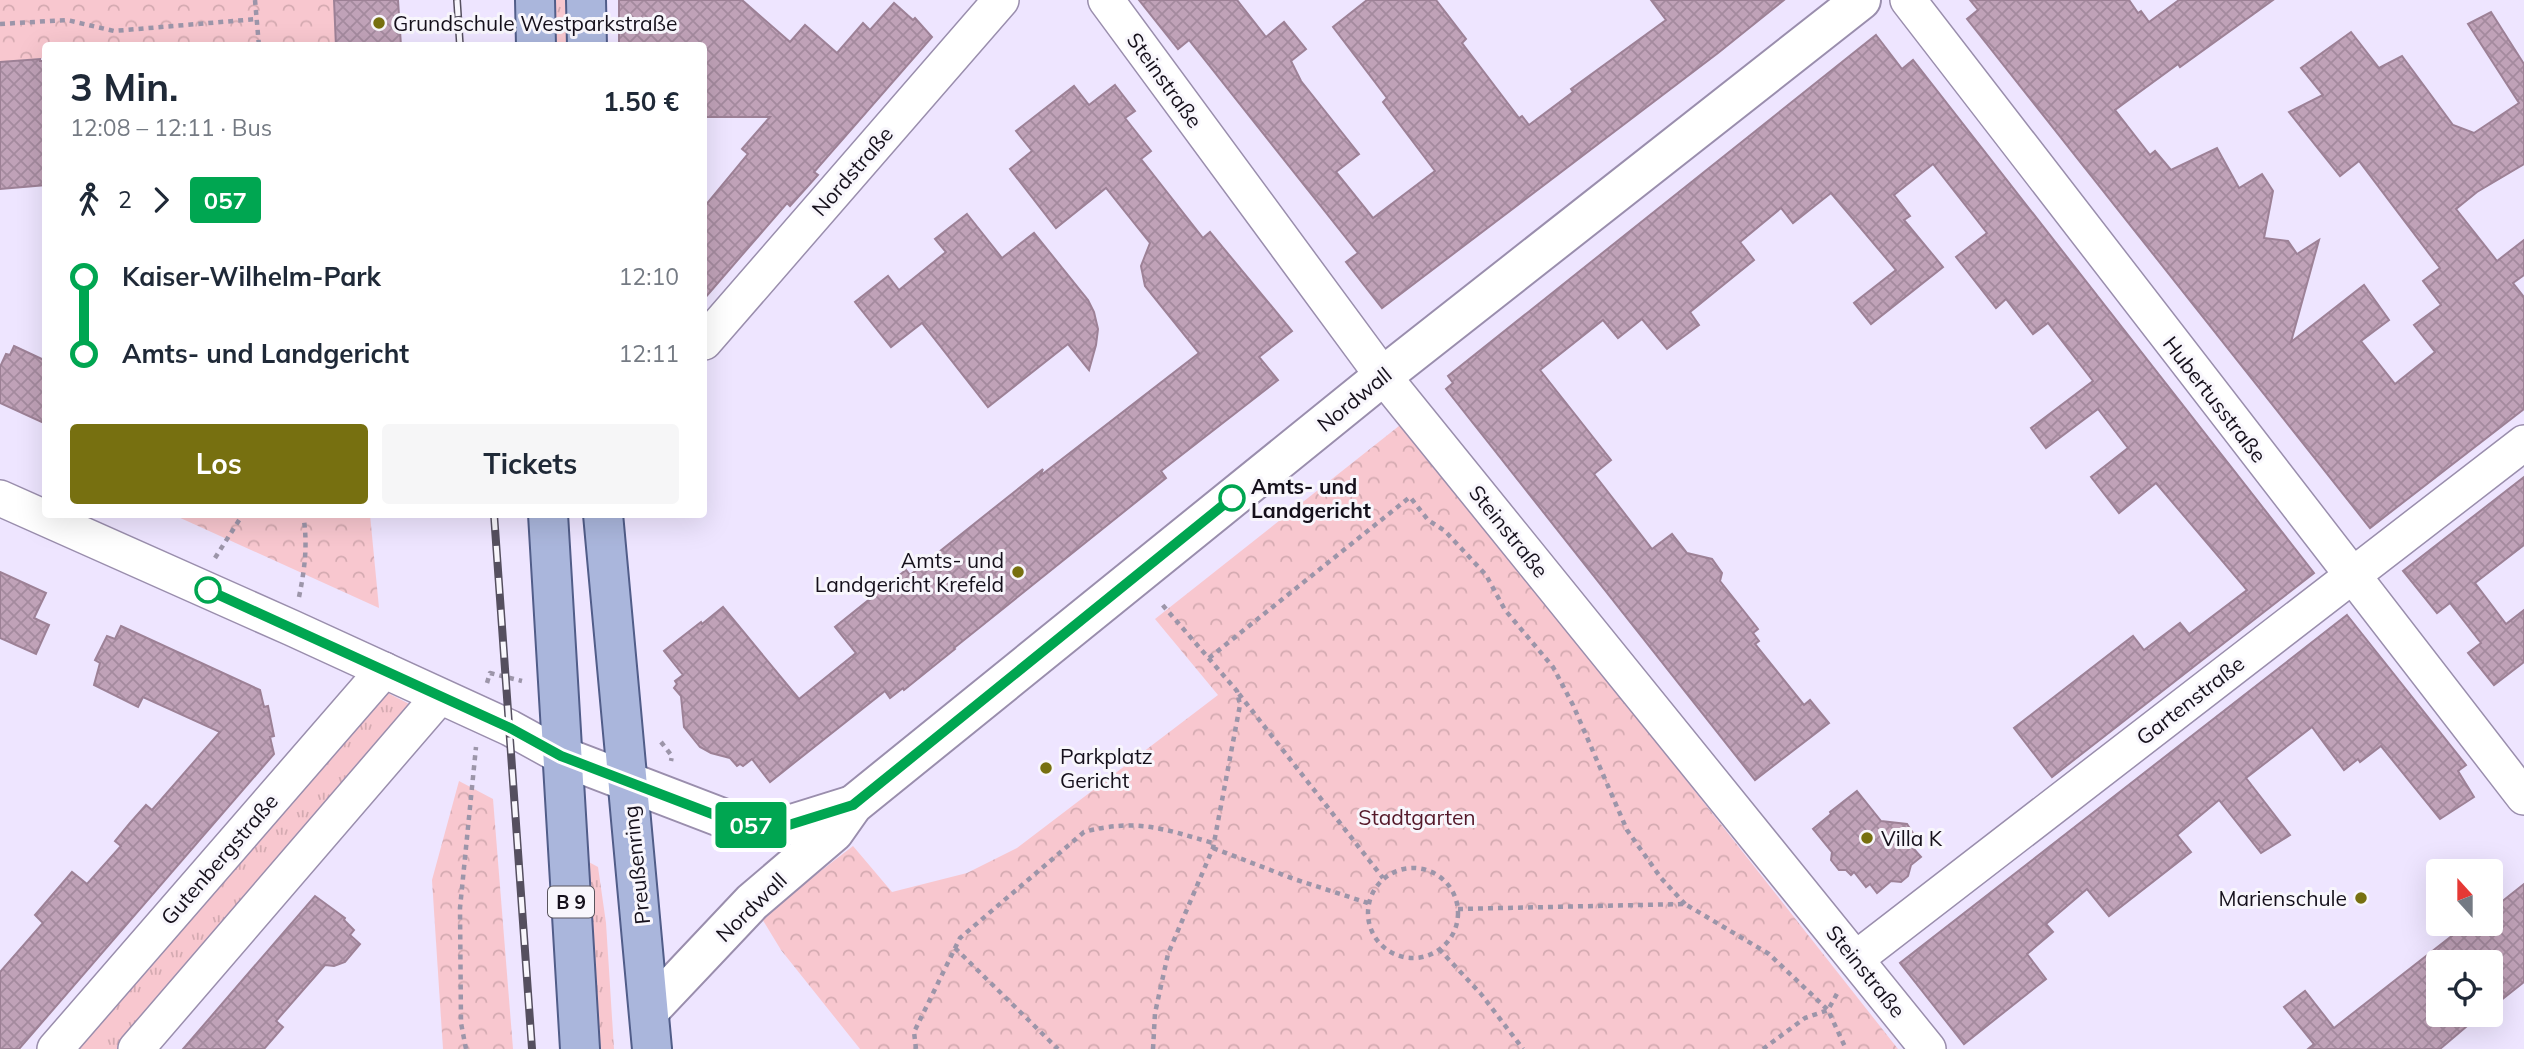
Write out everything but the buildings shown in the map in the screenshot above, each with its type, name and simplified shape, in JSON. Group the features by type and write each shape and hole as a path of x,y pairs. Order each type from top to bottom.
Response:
{"main road":[{"path":"535,0 536,42"},
{"path":"586,0 587,42"},
{"name":"B 9","path":"548,518 580,1049"},
{"name":"Preußenring","path":"603,518 653,1049"}],"street":[{"name":"Nordstraße","path":"707,339 1001,0"},
{"name":"Steinstraße","path":"1106,0 1383,376 1928,1049"},
{"name":"Nordwall","path":"650,1010 752,902 834,832 853,805 1383,376 1861,0"},
{"name":"Hubertusstraße","path":"1908,0 2524,797"},
{"name":"Gartenstraße","path":"1857,958 2524,443"},
{"path":"0,498 42,517"},
{"path":"45,518 510,728 561,756"},
{"name":"Gutenbergstraße","path":"55,1049 384,670"},
{"path":"136,1049 439,697"},
{"name":"Nordwall","path":"561,756 728,820 776,829 853,805"}],"path":[{"path":"255,0 260,42"},
{"path":"0,24 67,20 114,31 257,19"},
{"path":"1209,658 1410,497 1428,520 1445,531 1486,575 1505,610 1553,667 1573,705 1627,830 1661,878 1685,904 1769,954 1828,1010 1846,1049"},
{"path":"202,588 212,563 240,518"},
{"path":"292,628 305,565 304,518"},
{"path":"1131,578 1168,609 1237,691 1383,878"},
{"path":"466,1049 461,1023 460,908 478,715 490,673 558,690"},
{"path":"1153,1049 1155,1013 1168,954 1213,846 1240,705 1237,691"},
{"path":"916,1049 914,1032 960,938 1084,832 1106,826 1152,825 1368,904"},
{"path":"1409,867 1423,869 1436,874 1447,883 1454,895 1458,909 1454,932 1439,949 1425,956 1410,958 1395,955 1382,946 1372,934 1367,919 1368,904 1373,889 1395,870 1409,867"},
{"path":"1458,909 1685,904"},
{"path":"955,948 1058,1049"},
{"path":"1439,949 1480,994 1523,1049"},
{"path":"1763,1049 1805,1018 1828,1010"}],"green space":[{"path":"0,0 334,0 336,42 42,42 42,58 0,62"},
{"path":"548,0 570,0 570,42 549,42"},
{"name":"Stadtgarten","path":"1404,422 1898,1049 860,1049 781,950 761,917 853,846 892,892 967,873 1017,848 1218,695 1155,619"},
{"path":"180,518 370,518 379,608"},
{"path":"386,692 419,709 124,1049 79,1049"},
{"path":"459,781 493,799 513,1049 443,1049 432,880"},
{"path":"585,860 598,867 606,923 614,1049 591,1049"}],"railway":[{"path":"457,0 460,42"},
{"path":"494,518 532,1049"}],"bus line":[{"name":"057","path":"208,590 510,728 561,756 728,820 776,829 853,805 1232,498"}],"place":[{"name":"Grundschule Westparkstraße","path":"379,23"},
{"name":"Amts- und Landgericht","path":"1232,498"},
{"name":"Amts- und Landgericht Krefeld","path":"1018,572"},
{"name":"Parkplatz Gericht","path":"1046,768"},
{"name":"Villa K","path":"1867,838"},
{"name":"Marienschule","path":"2361,898"}]}
